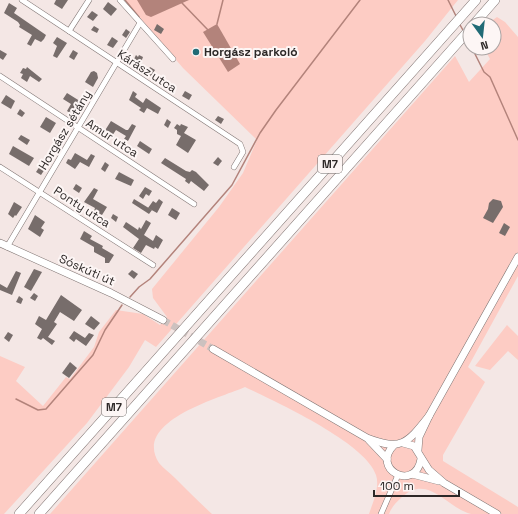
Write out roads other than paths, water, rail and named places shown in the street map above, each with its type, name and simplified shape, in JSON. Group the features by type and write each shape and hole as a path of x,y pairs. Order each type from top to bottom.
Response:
{"highway":[{"name":"M7","path":"19,514 476,0"},
{"path":"481,16 495,0"},
{"name":"M7","path":"39,514 462,37"}],"main road":[{"name":"Sóskúti út","path":"4,245 111,293 163,320"},
{"path":"213,349 367,438 384,444 394,445 403,443 416,433 428,416 518,257"},
{"path":"412,474 420,465 418,450 419,437 428,416"},
{"path":"367,438 387,459 391,470 398,475 403,476 412,474 444,483"},
{"path":"403,443 414,446 418,450"},
{"path":"387,459 388,453 394,445"},
{"path":"420,459 429,470 444,483 497,514"}],"street":[{"name":"Kárász utca","path":"22,0 240,144 243,152 234,167"},
{"path":"69,31 89,0"},
{"path":"120,0 173,59"},
{"name":"Horgász sétány","path":"4,245 40,192 140,23"},
{"name":"Amur utca","path":"0,76 194,204"},
{"name":"Ponty utca","path":"0,167 153,265"},
{"path":"381,514 398,475"}],"waterway":[{"path":"125,0 139,17"},
{"path":"217,24 223,0"},
{"path":"130,297 139,287 150,279 232,185 260,133 360,0"},
{"path":"448,0 457,18"},
{"path":"182,3 208,30"},
{"path":"459,23 462,28"},
{"path":"476,56 484,72 490,77 518,140"},
{"path":"16,399 38,410 46,409 93,355 105,330 122,305"}],"tunnel":[{"path":"163,320 213,349"}],"place":[{"name":"Horgász parkoló","path":"196,52"}]}
